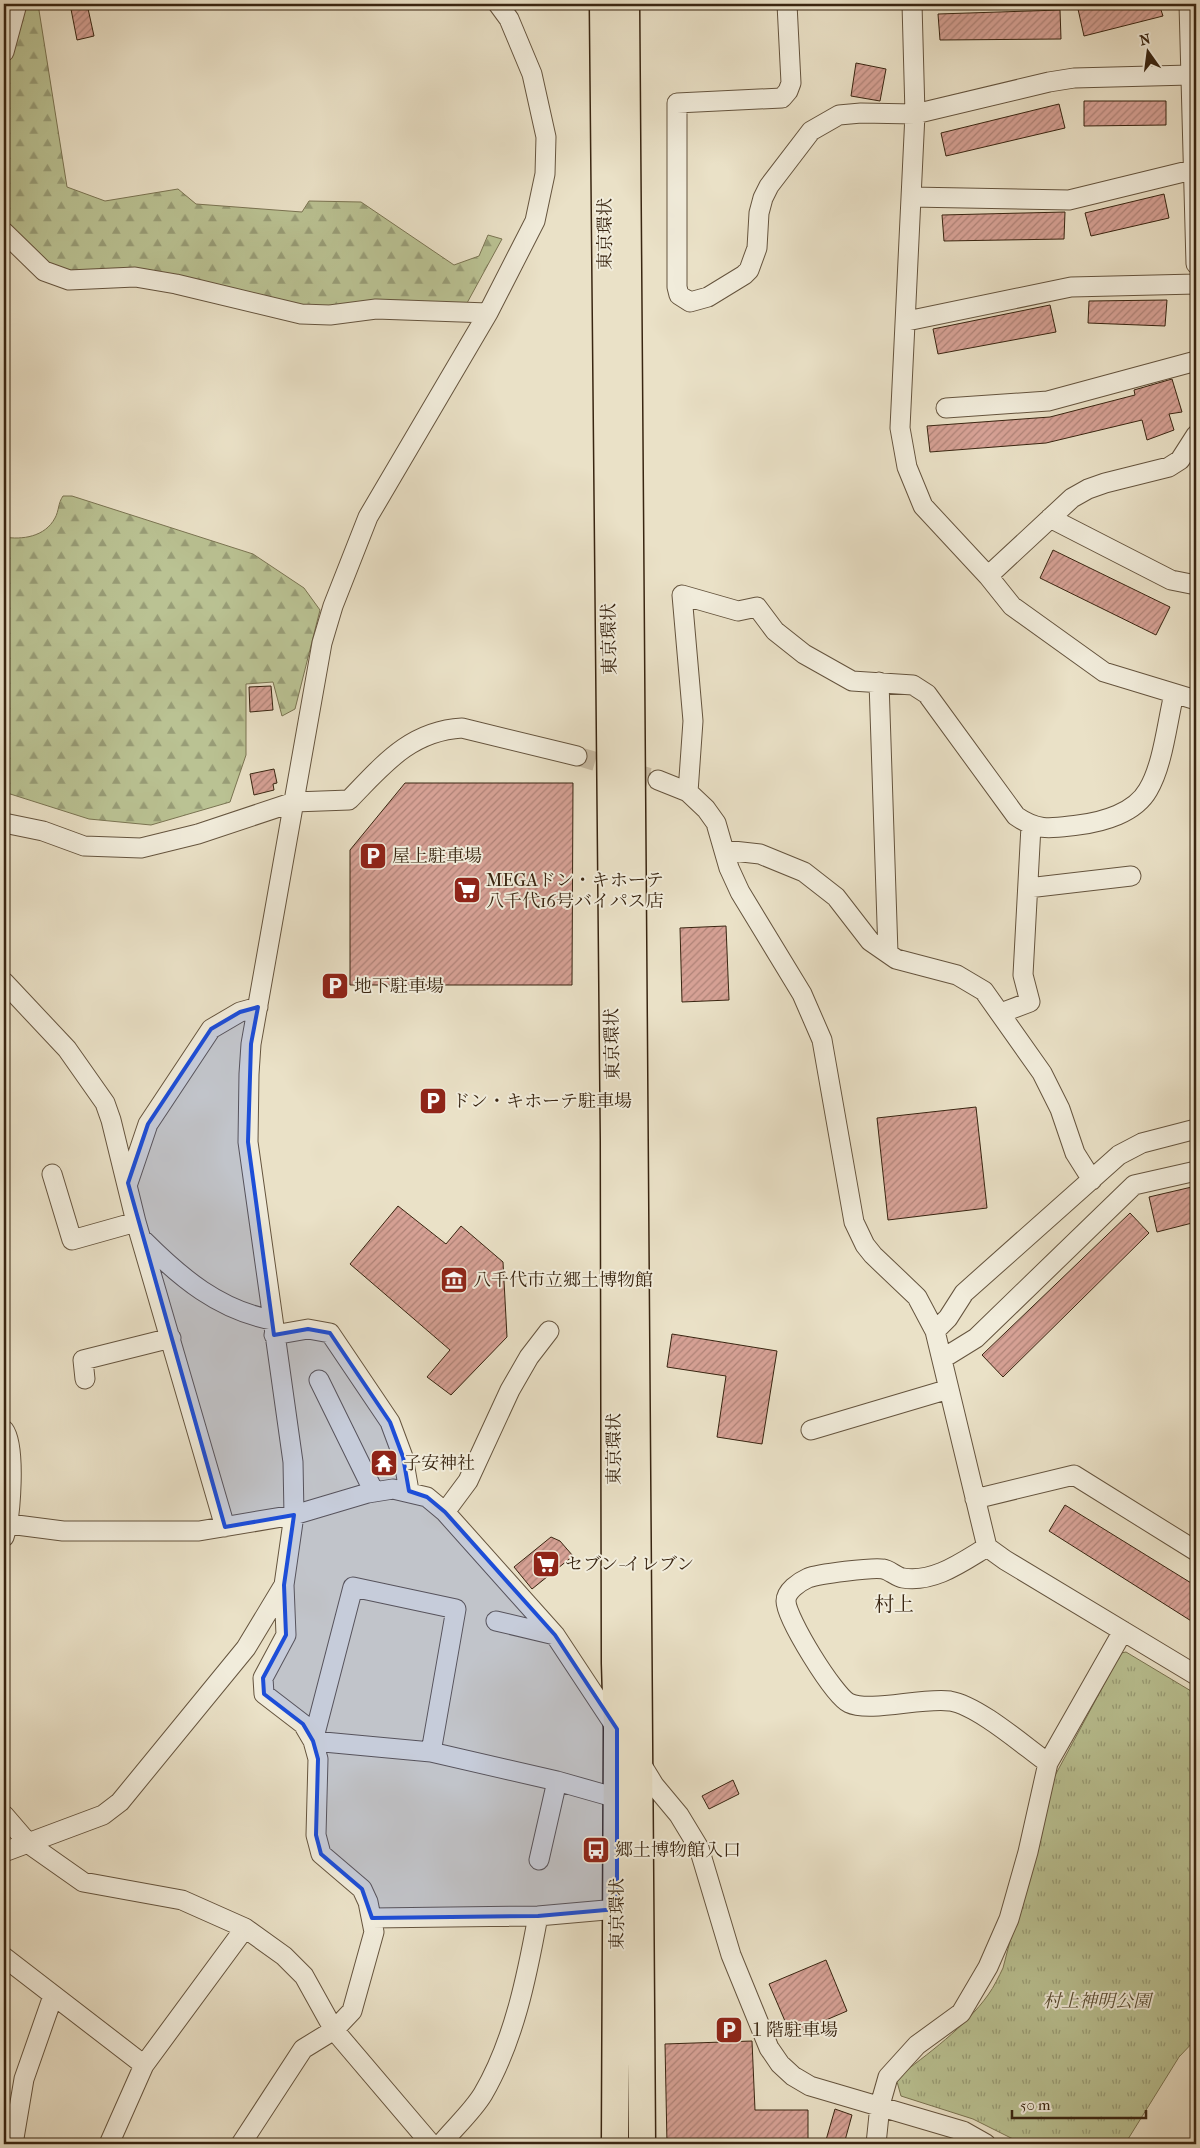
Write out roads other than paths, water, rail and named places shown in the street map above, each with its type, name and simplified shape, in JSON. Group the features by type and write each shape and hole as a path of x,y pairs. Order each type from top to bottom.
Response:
{"highway":[{"name":"東京環状","path":"603,4 614,1140 615,1654 617,1729 615,2144"},
{"name":"東京環状","path":"626,4 641,1762 642,2144"}],"street":[{"path":"4,52 17,4"},
{"path":"241,2144 303,2049 334,2030 352,2011 374,1932 372,1918 362,1889 321,1854 316,1835 318,1759 313,1741 303,1724 264,1694 263,1678 286,1635 284,1585 294,1515 293,1462 248,1142 251,1044 322,643 333,606 368,516 488,312 535,221 545,174 546,137 532,74 509,19 498,4"},
{"path":"787,4 790,83 788,91 782,98 677,103 677,287 679,295 690,302 708,297 749,270 757,248 762,198 800,142 811,131 839,115 861,113 915,114 1049,82 1074,78 1190,75"},
{"path":"912,4 915,114 907,320 900,428 906,467 923,506 988,576 1012,606 1104,672 1196,700"},
{"path":"1189,4 1190,75 1195,169 1196,264"},
{"path":"911,197 1069,200 1195,169"},
{"path":"4,232 44,271 69,280 134,277 176,284 301,314 330,315 376,309 488,312"},
{"path":"907,320 1071,287 1196,284"},
{"path":"946,408 1048,401 1196,361"},
{"path":"988,576 1072,498 1088,488 1169,466 1180,460 1196,435"},
{"path":"1050,518 1171,580 1196,585"},
{"path":"688,792 693,721 682,595 738,611 757,607 775,631 804,654 852,681 913,685 927,694 1016,816 1031,826 1048,829 1096,823 1130,809 1148,791 1158,761 1174,694"},
{"path":"879,682 888,953"},
{"path":"4,822 42,831 84,846 141,848 198,834 294,802 349,800 397,752 419,737 445,729 462,728 577,756"},
{"path":"658,780 688,792 706,809 716,823 740,892 802,994 822,1040 854,1222 859,1234 873,1255 917,1297 935,1331 986,1546 1005,1560 1196,1675"},
{"path":"1000,1013 1030,1002 1023,975 1031,826"},
{"path":"724,850 760,854 804,872 836,897 870,941 888,953 896,958 956,974 984,991 1042,1073 1060,1109 1075,1153 1092,1180"},
{"path":"1028,888 1131,876"},
{"path":"4,982 67,1049 104,1103 111,1120 139,1231 225,1526"},
{"path":"128,1183 148,1124 211,1029 240,1012 258,1007"},
{"path":"935,1331 948,1318 964,1293 1119,1155 1142,1143 1196,1130"},
{"path":"942,1360 976,1338 1134,1186 1196,1171"},
{"path":"52,1174 72,1240 139,1231"},
{"path":"139,1231 195,1288 228,1307 273,1328 308,1329 330,1333 390,1422 403,1457 409,1491"},
{"path":"445,1512 468,1481 510,1390 529,1356 549,1331"},
{"path":"85,1379 83,1360 171,1338"},
{"path":"319,1380 374,1492"},
{"path":"812,1430 949,1388"},
{"path":"4,1430 7,1434 11,1465 6,1531 199,1531 294,1515 374,1492 393,1489 409,1491 427,1497 445,1512 555,1635 641,1762 654,1785 679,1815 699,1848 731,1955 769,2048 780,2064 793,2076 810,2086 880,2105 963,2131 986,2144"},
{"path":"975,1499 1074,1475 1196,1551"},
{"path":"986,1546 952,1569 929,1576 903,1578 882,1568 809,1578 788,1592 785,1601 788,1615 838,1693 847,1702 860,1706 929,1700 950,1701 968,1707 1048,1763"},
{"path":"4,1852 103,1815 120,1802 246,1648 284,1585"},
{"path":"313,1741 353,1587 456,1609 431,1752"},
{"path":"496,1621 555,1635"},
{"path":"876,2144 880,2105 888,2077 917,2045 961,2013 988,1967 1014,1902 1028,1852 1048,1763 1122,1631"},
{"path":"313,1741 431,1752 557,1781 617,1798"},
{"path":"539,1860 557,1781"},
{"path":"4,1814 29,1844 83,1882 182,1900 246,1928 284,1956 304,1976 334,2030 431,2144"},
{"path":"372,1918 538,1916 617,1909"},
{"path":"441,2144 482,2095 501,2053 528,1972 538,1916"},
{"path":"109,2144 144,2065 246,1928"},
{"path":"4,1957 144,2065"},
{"path":"13,2144 24,2079 53,1996"}],"tunnel":[{"path":"577,756 658,780"}],"place":[{"name":"屋上駐車場","path":"373,856"},
{"name":"MEGAドン・キホーテ 八千代16号バイパス店","path":"467,890"},
{"name":"地下駐車場","path":"335,986"},
{"name":"ドン・キホーテ駐車場","path":"433,1101"},
{"name":"八千代市立郷土博物館","path":"454,1280"},
{"name":"子安神社","path":"384,1463"},
{"name":"セブン-イレブン","path":"546,1564"},
{"name":"郷土博物館入口","path":"596,1850"},
{"name":"１階駐車場","path":"729,2030"}],"district":[{"name":"村上","path":"894,1604"}],"park label":[{"name":"村上神明公園","path":"1097,2001"}]}
